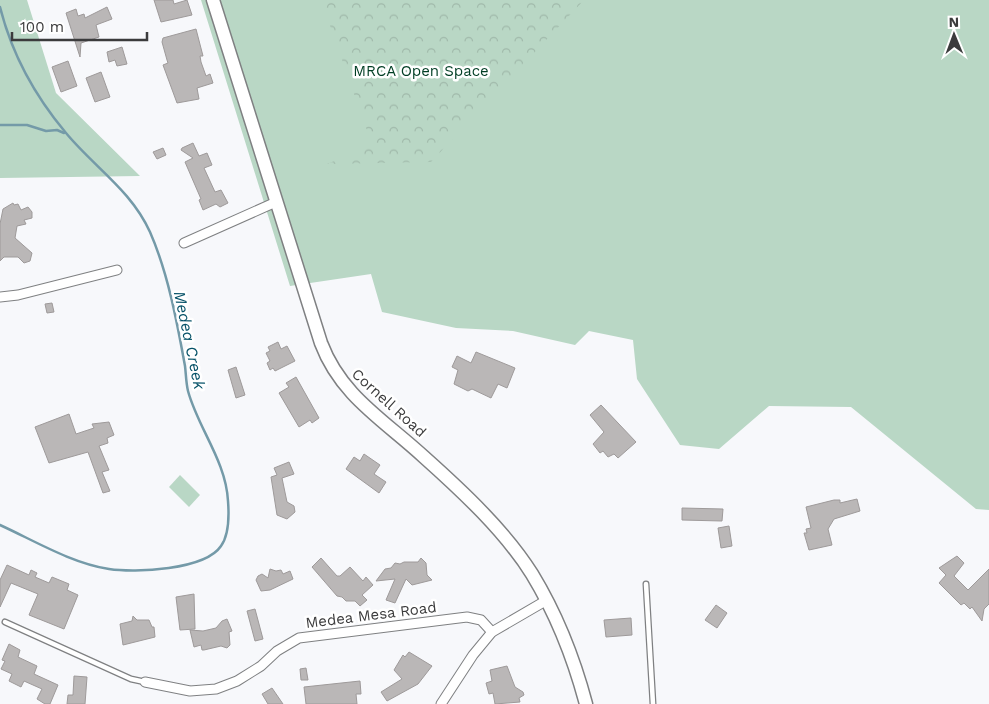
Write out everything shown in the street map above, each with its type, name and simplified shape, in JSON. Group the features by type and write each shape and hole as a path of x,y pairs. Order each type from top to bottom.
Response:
{"main road":[{"name":"Cornell Road","path":"213,0 320,343 334,373 345,387 421,453 489,522 527,568 547,600 569,649 586,704"}],"street":[{"path":"184,243 276,202"},
{"path":"0,297 18,296 117,270"},
{"path":"446,702 473,655 492,632 547,600"},
{"name":"Medea Mesa Road","path":"145,682 190,691 216,689 237,681 261,666 287,643 313,634 467,617 481,620 492,632"}],"lane":[{"path":"646,584 653,704"},
{"path":"5,622 131,679 145,682"}],"green space":[{"path":"0,0 27,0 56,93 140,176 0,178"},
{"path":"201,0 989,0 989,510 976,509 851,407 769,406 719,449 680,445 637,379 633,340 589,331 575,345 513,331 456,328 382,312 371,274 290,286"},
{"name":"MRCA Open Space","path":"321,0 584,0 431,162 327,164 372,145"},
{"path":"180,475 200,495 189,507 169,487"}],"building":[{"path":"154,0 173,0 174,4 187,0 192,15 161,22"},
{"path":"107,7 112,19 96,25 99,37 81,43 80,57 66,13 76,9 78,16 84,14 85,18"},
{"path":"196,29 203,56 200,56 201,62 206,76 210,74 213,83 197,88 199,99 177,103 163,65 168,63 162,42 163,38"},
{"path":"122,47 127,64 117,66 115,60 109,62 107,52"},
{"path":"68,61 77,86 61,92 52,67"},
{"path":"101,72 110,97 95,102 86,78"},
{"path":"193,143 199,156 207,153 212,165 204,168 215,192 221,190 228,203 220,207 216,204 203,210 199,200 201,199 185,162 193,158 181,150"},
{"path":"163,148 166,155 157,159 153,152"},
{"path":"13,203 14,205 18,204 21,210 28,207 32,212 32,218 24,220 26,224 17,226 15,238 32,253 30,261 24,263 18,257 4,257 0,261 0,224 3,209"},
{"path":"52,303 54,312 47,313 45,304"},
{"path":"278,342 281,349 287,346 295,361 275,371 273,368 270,370 267,363 270,361 266,353 270,351 268,347"},
{"path":"476,352 515,368 507,388 498,384 491,398 472,389 468,391 454,384 458,370 452,367 457,356 471,363"},
{"path":"236,367 245,395 236,398 228,370"},
{"path":"296,377 319,418 312,423 310,420 299,427 279,393 289,387 286,383"},
{"path":"601,405 636,442 618,458 614,454 608,457 603,451 600,453 593,444 604,432 590,415"},
{"path":"69,414 76,434 94,428 92,424 109,422 114,435 107,438 108,443 99,446 109,470 102,472 110,491 103,493 88,452 49,463 35,427"},
{"path":"364,454 380,465 374,474 386,482 379,493 346,469 354,457 360,461"},
{"path":"289,462 294,474 282,478 287,502 294,506 295,512 287,519 277,515 271,477 277,475 274,468"},
{"path":"857,499 860,511 834,519 828,529 832,545 809,550 804,533 807,533 806,529 811,528 806,507 834,500 840,500 840,503"},
{"path":"682,508 723,509 722,521 682,520"},
{"path":"729,526 732,546 721,548 718,528"},
{"path":"957,556 964,563 954,576 968,590 989,569 989,604 984,609 982,621 972,607 970,609 964,603 961,605 939,583 946,575 939,568"},
{"path":"321,558 337,576 340,576 350,567 363,581 366,577 373,585 362,595 367,600 360,606 355,601 346,601 342,597 337,596 312,567"},
{"path":"421,558 426,563 427,575 432,580 412,585 406,579 395,603 386,600 395,579 376,581 385,569 391,568 395,563 418,562"},
{"path":"7,565 29,575 31,570 37,573 35,577 49,583 52,577 69,584 67,590 78,595 64,629 29,615 38,594 11,583 0,607 0,580"},
{"path":"270,569 281,570 283,574 290,571 293,579 270,590 261,591 256,580 262,574 268,578"},
{"path":"194,594 195,629 180,630 176,597"},
{"path":"716,605 727,613 717,628 705,620"},
{"path":"255,609 263,639 255,641 247,611"},
{"path":"133,616 137,620 149,620 152,627 154,627 155,637 123,645 120,624 132,621"},
{"path":"631,618 632,635 606,637 604,620"},
{"path":"227,619 232,631 229,632 230,645 227,648 221,646 202,650 201,645 194,647 190,630 203,631 216,628 222,621"},
{"path":"9,644 20,650 18,657 37,666 34,674 58,685 50,704 45,704 37,699 42,689 24,681 21,687 9,681 12,674 1,669 5,661 2,660"},
{"path":"409,652 432,666 418,684 387,701 381,692 402,679 394,670 403,655 405,657"},
{"path":"507,666 515,687 523,692 524,695 519,698 520,702 495,704 493,693 489,694 486,683 492,681 490,670"},
{"path":"306,668 308,680 301,680 300,669"},
{"path":"74,676 87,677 85,704 67,704 68,695 73,695"},
{"path":"360,681 361,694 356,694 357,704 306,704 304,687"},
{"path":"272,688 283,704 268,704 262,694"}],"waterway":[{"name":"Medea Creek","path":"0,7 18,58 44,104 66,133 133,204 150,232 162,264 171,298 179,332 188,391 198,418 217,458 226,486 228,501 228,524 224,541 213,554 185,565 152,570 109,569 81,562 53,551 0,525"},
{"path":"0,125 27,125 46,131 57,130 64,133"}]}
